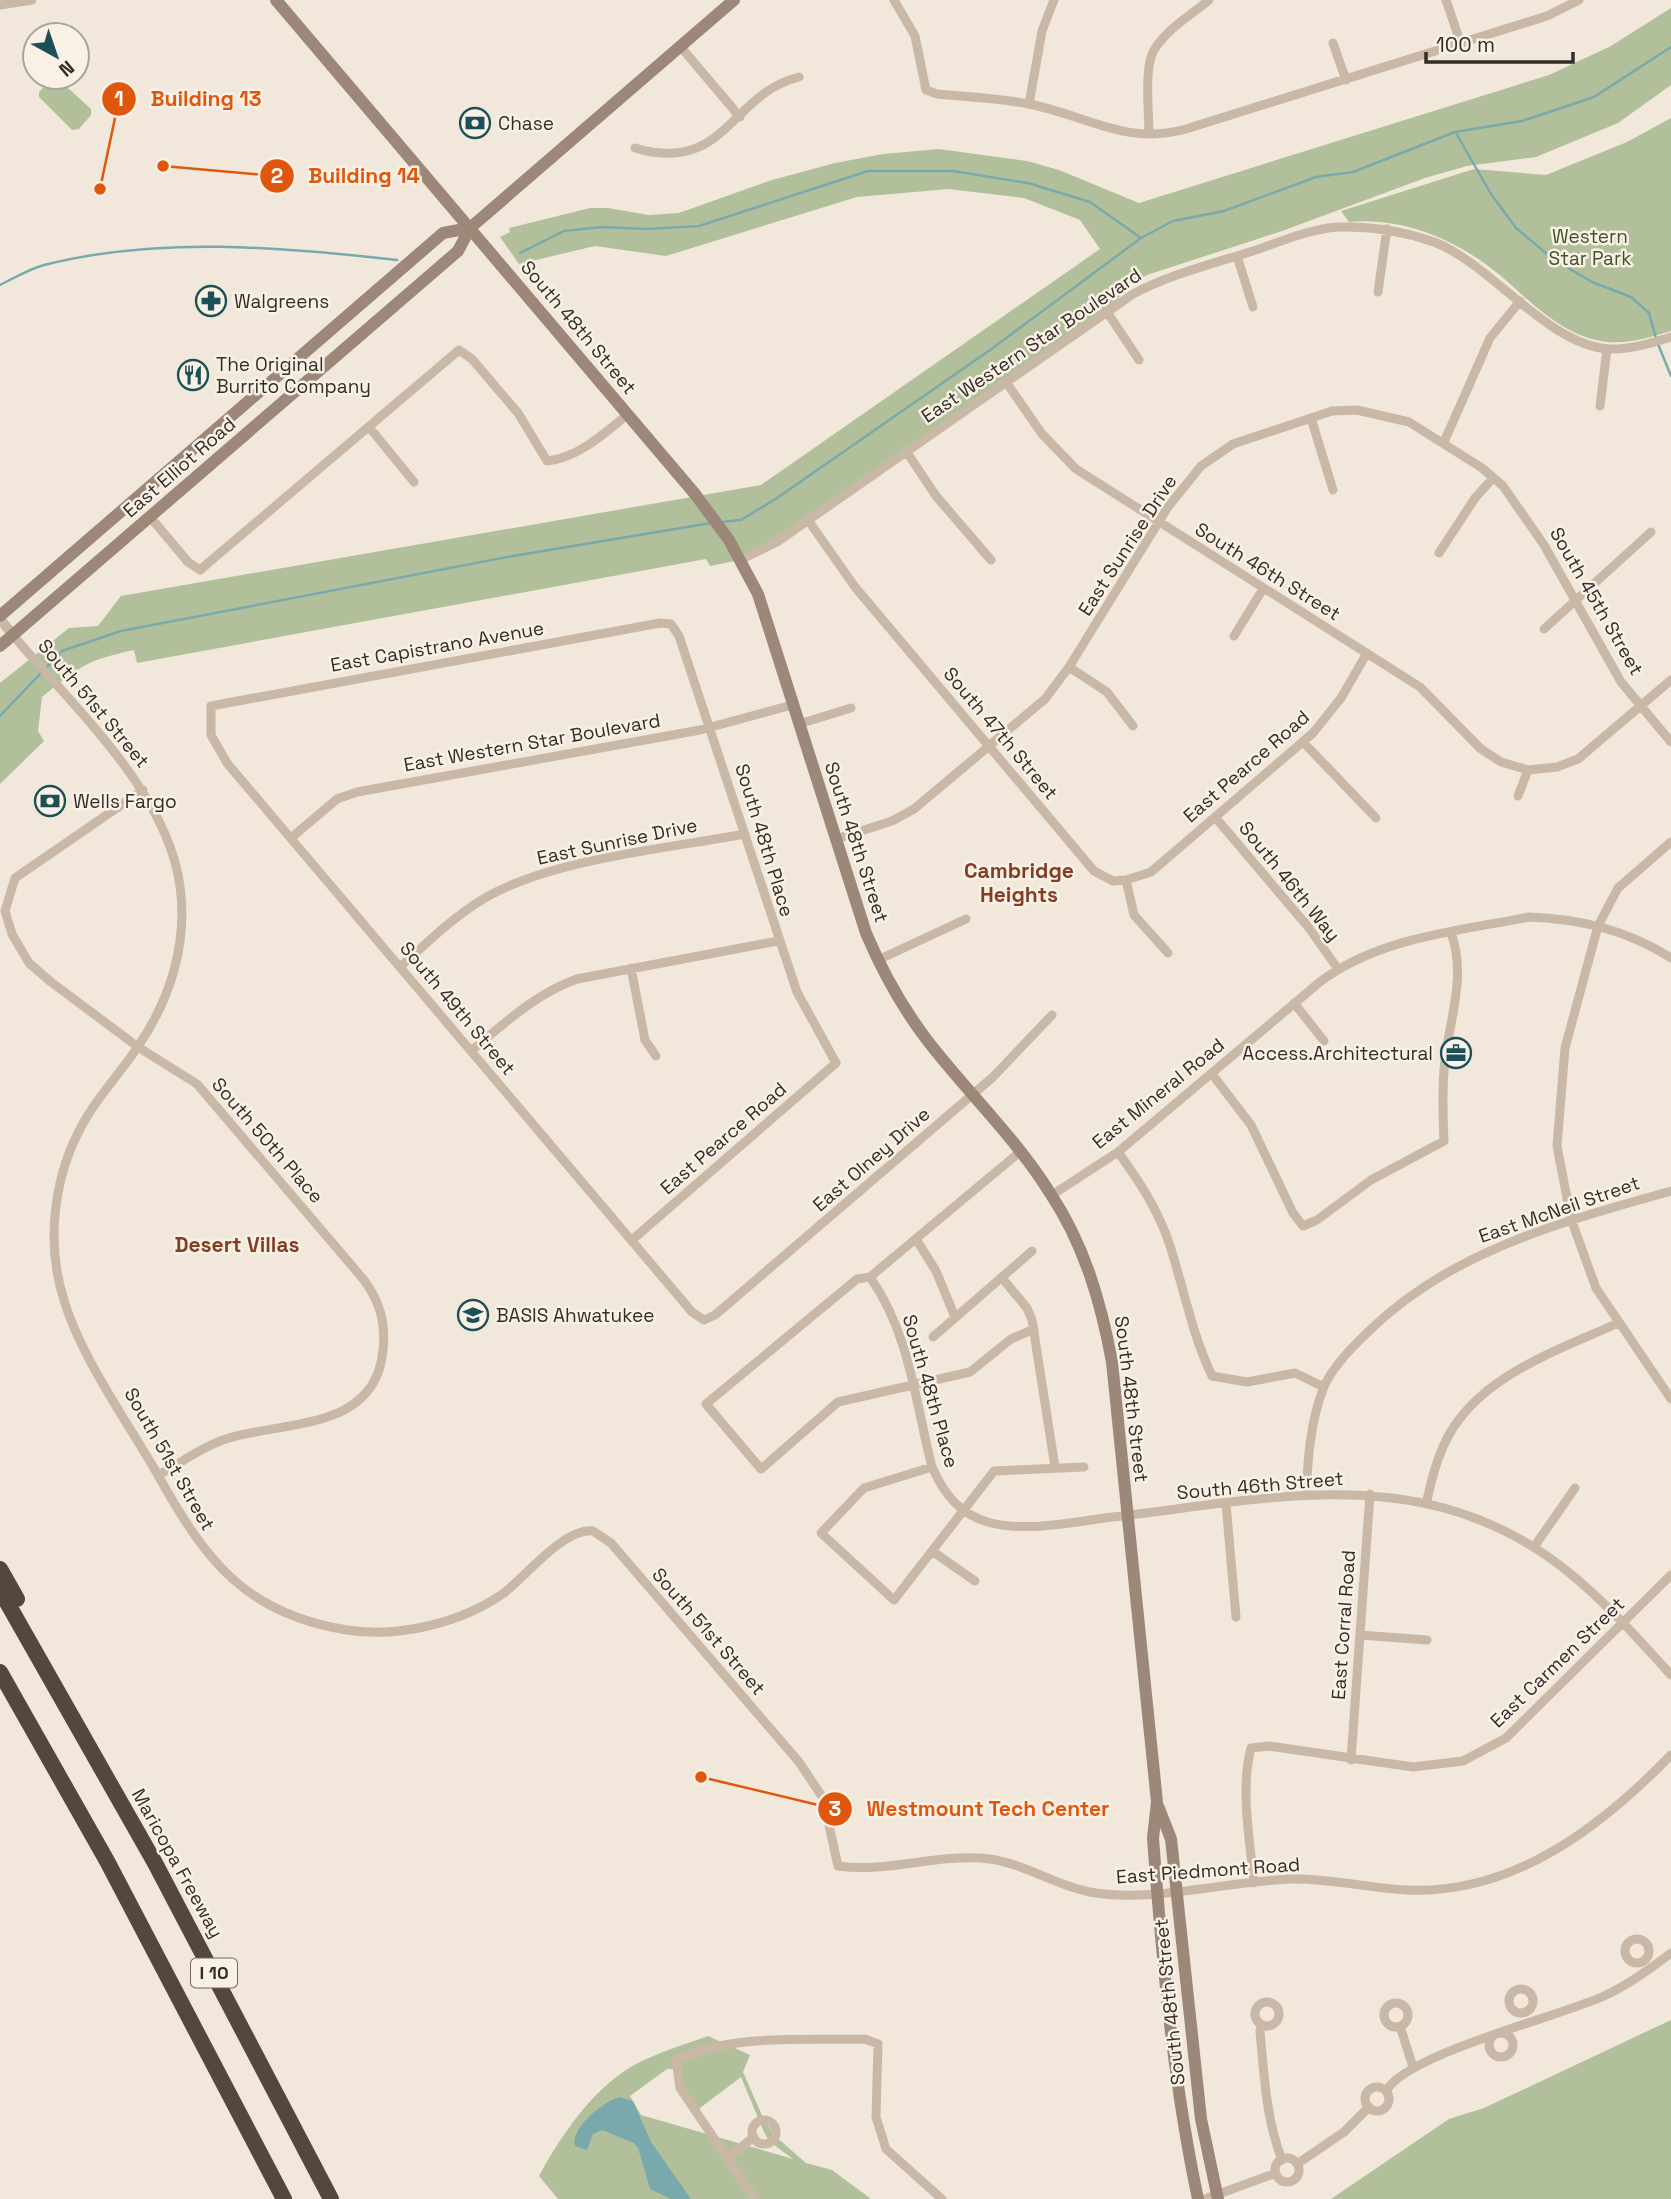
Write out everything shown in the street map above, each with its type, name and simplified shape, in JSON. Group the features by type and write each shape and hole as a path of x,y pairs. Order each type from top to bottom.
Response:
{"highway":[{"path":"0,1569 47,1652 92,1749"},
{"name":"Maricopa Freeway","path":"0,1590 92,1749 206,1958 331,2199"},
{"name":"I 10","path":"0,1672 57,1769 284,2199"},
{"path":"0,1691 57,1769"}],"main road":[{"name":"South 48th Street","path":"276,0 628,414 710,512 729,540 758,594 792,705 878,960 906,1010 972,1095 1021,1151 1052,1195 1087,1267 1106,1330 1157,1802 1153,1838 1181,2121 1198,2199"},
{"name":"East Elliot Road","path":"0,646 458,251 470,228 734,0"},
{"name":"East Elliot Road","path":"0,618 443,233 470,228"},
{"path":"256,395 270,412"},
{"name":"South 48th Street","path":"1157,1802 1171,1839 1201,2119 1213,2198"}],"street":[{"path":"0,5 32,0"},
{"path":"894,0 915,36 926,90 937,94 1029,104 1132,135 1168,134 1547,16 1579,0"},
{"path":"1029,104 1042,32 1054,0"},
{"path":"1149,134 1149,64 1153,52 1165,37 1209,0"},
{"path":"1447,0 1461,44"},
{"path":"1333,43 1346,80"},
{"path":"680,46 740,117"},
{"path":"635,148 657,155 688,152 709,142 782,81 799,77"},
{"name":"East Western Star Boulevard","path":"740,560 776,542 1133,294 1172,275 1337,227 1387,229 1452,251 1495,279 1559,330 1606,349 1634,347 1671,337"},
{"path":"1378,292 1387,229"},
{"path":"1237,256 1253,307"},
{"path":"1444,442 1490,338 1520,301"},
{"path":"1107,312 1139,359"},
{"path":"1600,406 1606,349"},
{"path":"151,518 188,562 200,570 459,350 472,359 518,413 547,461 559,460 596,440 628,414"},
{"name":"South 46th Street","path":"1006,382 1042,434 1068,462 1159,524 1420,687 1481,749 1501,762 1528,770"},
{"name":"East Sunrise Drive","path":"836,839 892,821 914,808 1045,699 1069,667 1159,524 1201,466 1233,444 1332,411 1357,410 1409,422 1444,442 1493,478"},
{"path":"1311,418 1333,490"},
{"path":"369,427 414,482"},
{"path":"906,451 936,496 991,560"},
{"path":"1439,553 1475,498 1493,478"},
{"name":"South 45th Street","path":"1493,478 1520,506 1621,682 1671,743"},
{"name":"South 47th Street","path":"808,520 855,587 1094,871 1113,881 1126,880"},
{"path":"1544,629 1651,532"},
{"path":"1234,636 1263,589"},
{"name":"South 51st Street","path":"0,618 143,790 163,824 173,853 180,887 182,919 172,978 151,1027 93,1108 73,1143 60,1186 54,1240 64,1301 82,1343 192,1535 228,1575 271,1605 304,1619 347,1630 369,1632 404,1630 453,1618 503,1593 573,1533 593,1531 603,1536 799,1762 823,1798 838,1867"},
{"name":"East Capistrano Avenue","path":"211,706 660,623 671,624"},
{"name":"South 48th Place","path":"671,624 679,636 711,727 778,941 797,992 836,1062"},
{"name":"East Pearce Road","path":"1126,880 1152,872 1303,742 1329,715 1367,653"},
{"path":"1069,667 1107,692 1133,726"},
{"path":"1518,796 1528,770 1557,767 1578,759 1671,680"},
{"name":"East Western Star Boulevard","path":"291,838 337,799 357,792 711,727 792,705"},
{"name":"South 49th Street","path":"211,706 210,727 219,750 692,1312 704,1320"},
{"path":"799,724 852,708"},
{"path":"1303,742 1376,818"},
{"name":"South 50th Place","path":"143,790 23,870 10,887 5,911 12,934 36,970 138,1047 197,1084 377,1297 384,1333 383,1353 375,1379 357,1402 344,1411 299,1426 231,1437 158,1475"},
{"name":"South 46th Way","path":"1214,817 1309,928 1338,969"},
{"name":"East Sunrise Drive","path":"400,967 462,913 523,879 558,869 745,834"},
{"path":"1671,842 1618,888 1598,926 1565,1048 1557,1146 1571,1219 1596,1288 1671,1399"},
{"path":"1126,880 1134,915 1168,953"},
{"name":"East Mineral Road","path":"1052,1195 1118,1152 1338,969 1391,944 1529,917 1598,926 1627,934 1671,958"},
{"path":"878,960 966,919"},
{"path":"1212,1074 1251,1125 1293,1213 1303,1226 1317,1220 1371,1180 1444,1141 1444,1069 1458,975 1451,933"},
{"path":"471,1051 531,1001 552,988 577,979 778,941"},
{"path":"631,968 645,1040 656,1056"},
{"path":"1294,1003 1324,1041"},
{"name":"East Olney Drive","path":"704,1320 715,1315 1012,1060 1052,1015"},
{"name":"East Pearce Road","path":"632,1240 836,1062"},
{"path":"1021,1151 870,1277 857,1279 706,1404 761,1469 838,1402 971,1372 1011,1339 1034,1329"},
{"path":"1118,1152 1145,1189 1170,1244 1201,1352 1212,1376 1247,1382 1295,1373 1324,1387"},
{"name":"East McNeil Street","path":"1306,1494 1308,1443 1324,1387 1355,1344 1399,1302 1493,1247 1571,1219 1671,1191"},
{"path":"916,1239 936,1271 955,1317"},
{"path":"933,1338 1032,1251"},
{"name":"South 48th Place","path":"870,1277 895,1319 914,1385 932,1466 947,1497 962,1510 992,1523 1044,1525 1127,1516"},
{"path":"1002,1278 1027,1308 1034,1329 1055,1467"},
{"path":"1426,1504 1439,1456 1465,1409 1506,1376 1618,1323"},
{"path":"932,1466 864,1488 821,1533 894,1600 994,1471 1084,1468"},
{"path":"1534,1547 1575,1488"},
{"name":"South 46th Street","path":"1127,1516 1306,1494 1370,1494 1426,1504 1488,1521 1534,1547 1585,1583 1671,1675"},
{"name":"East Corral Road","path":"1351,1760 1370,1494"},
{"path":"1226,1504 1236,1616"},
{"path":"932,1551 975,1581"},
{"name":"East Carmen Street","path":"1254,1884 1248,1812 1247,1763 1251,1748 1269,1746 1413,1767 1463,1761 1506,1738 1671,1576"},
{"path":"1360,1635 1427,1640"},
{"name":"East Piedmont Road","path":"838,1867 861,1870 932,1858 980,1858 1017,1867 1080,1891 1120,1895 1291,1879 1408,1890 1479,1884 1554,1853 1651,1776 1671,1755"},
{"path":"1386,2091 1413,2067 1430,2058 1529,2025 1604,1996 1649,1970 1671,1953"},
{"path":"1643,1961 1649,1970"},
{"path":"1524,2012 1529,2025"},
{"path":"1262,2025 1273,2139 1282,2160"},
{"path":"1399,2026 1413,2067"},
{"path":"755,2199 680,2088 676,2060 725,2045 865,2039 878,2044 876,2118 886,2149 942,2199"},
{"path":"1376,2087 1386,2091 1388,2102 1384,2108 1376,2111 1369,2107 1366,2101 1369,2091 1376,2087"},
{"path":"1297,2164 1345,2132 1369,2107"},
{"path":"728,2157 754,2137"},
{"path":"1288,2158 1297,2164 1299,2171 1294,2180 1283,2181 1276,2174 1276,2166 1282,2160 1288,2158"},
{"path":"1213,2198 1276,2174"}],"green space":[{"path":"1671,8 1671,85 1618,123 1536,157 1467,166 1425,178 1282,231 1147,275 1129,285 1107,312 777,542 740,560 710,566 706,559 137,663 134,650 105,657 84,666 42,697 38,731 44,741 0,784 0,683 69,628 98,626 121,596 761,485 1100,249 1080,220 1024,198 949,189 857,197 666,256 595,246 519,264 500,237 510,232 509,228 590,208 608,208 649,215 679,213 772,180 835,163 883,154 939,149 1027,161 1059,170 1139,203 1549,75 1611,46"},
{"path":"71,91 91,109 91,115 79,129 72,130 39,97 39,92"},
{"name":"Western Star Park","path":"1671,118 1671,331 1656,336 1608,342 1577,334 1537,307 1485,263 1449,242 1390,223 1349,222 1341,211 1474,169 1546,175 1627,142"},
{"path":"1671,2020 1671,2199 1331,2199 1449,2119 1484,2108"},
{"path":"708,2036 750,2055 743,2072 764,2120 775,2136 806,2163 832,2170 871,2199 558,2199 539,2176 569,2127 595,2096 626,2070 650,2057","holes":["667,2069 676,2069 696,2111 741,2077 770,2142 793,2159 641,2115 630,2096"]}],"water":[{"path":"619,2097 633,2101 651,2142 691,2199 671,2199 650,2189 638,2148 634,2143 602,2130 593,2134 587,2150 575,2146 578,2131 589,2117"}],"waterway":[{"path":"721,522 741,520 777,498 990,350 1141,238 1173,221 1224,211 1316,177 1353,172 1455,132 1522,121 1594,97 1671,47"},
{"path":"1456,133 1491,194 1516,228 1553,259 1592,282 1631,297 1649,313 1656,338"},
{"path":"520,253 564,231 602,227 647,229 699,226 868,171 953,171 1028,183 1090,202 1141,238"},
{"path":"0,285 44,265 87,256 175,247 264,248 397,260"},
{"path":"1658,344 1671,376"},
{"path":"0,716 62,651 121,631 513,556 711,523"}],"place":[{"name":"Chase","path":"475,123"},
{"name":"Building 14","path":"163,166"},
{"name":"Building 13","path":"100,189"},
{"name":"Walgreens","path":"211,301"},
{"name":"The Original Burrito Company","path":"193,375"},
{"name":"Wells Fargo","path":"50,801"},
{"name":"Access.Architectural","path":"1456,1053"},
{"name":"BASIS Ahwatukee","path":"473,1315"},
{"name":"Westmount Tech Center","path":"701,1777"}],"district":[{"name":"Cambridge Heights","path":"1019,883"},
{"name":"Desert Villas","path":"237,1245"}]}
